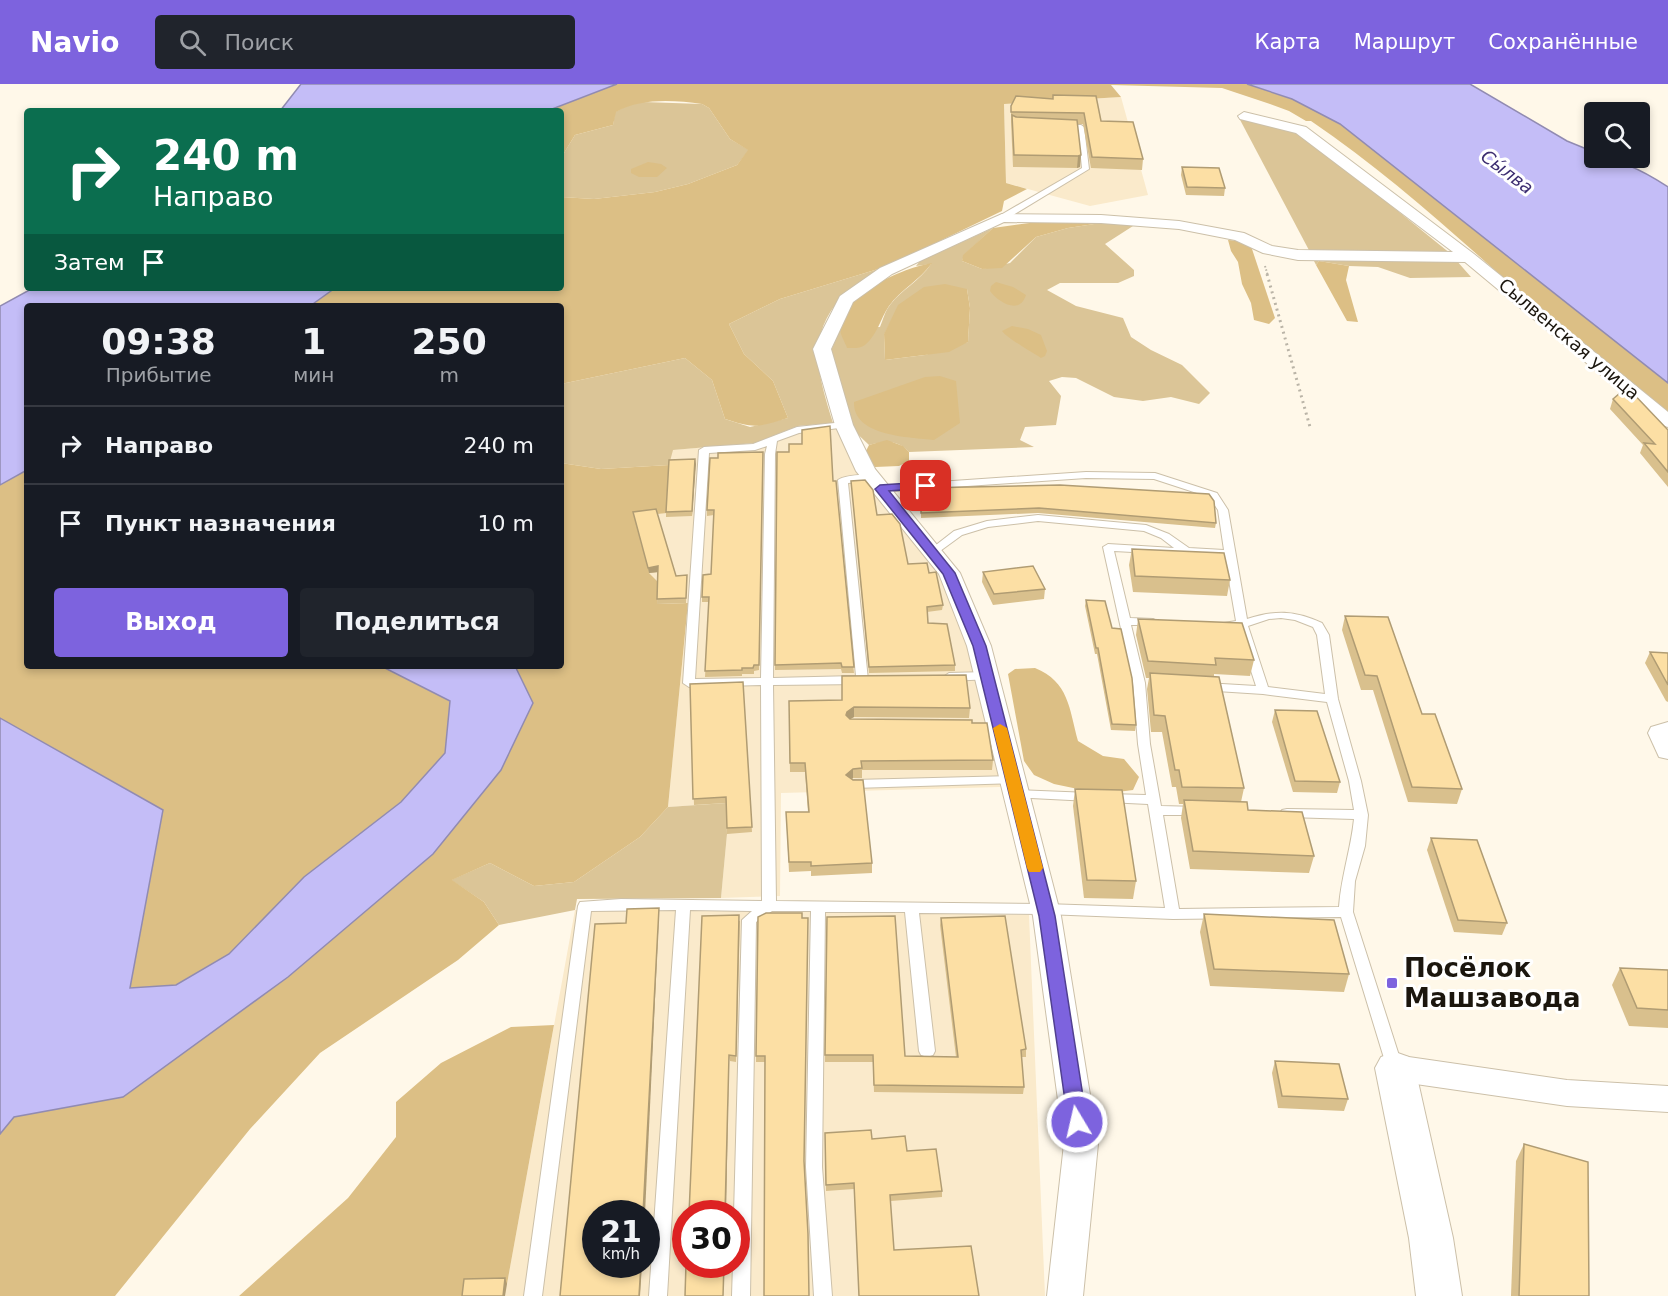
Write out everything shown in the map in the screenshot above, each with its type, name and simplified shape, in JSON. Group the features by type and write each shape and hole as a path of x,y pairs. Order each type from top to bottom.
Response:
{"street":[{"name":"Сылвенская улица","path":"1244,116 1301,130 1469,257 1668,421"},
{"path":"1065,1296 1081,1144 1045,909 1014,787 993,724 987,676 979,646 949,573 866,471 844,424 822,349 846,299 886,272 1002,218 1101,219 1179,225 1239,236 1268,250 1298,255 1469,257"},
{"path":"1668,730 1660,732 1668,751"},
{"path":"1439,1296 1431,1238 1395,1068 1567,1093 1668,1099"}],"lane":[{"path":"1002,218 1086,169 1081,127 1059,126"},
{"path":"844,424 797,430 755,447 704,450 689,683 868,679 843,480 876,483 1086,475 1155,476 1213,495 1223,510 1242,625 1263,690"},
{"path":"768,906 767,681 770,466 773,440"},
{"path":"932,552 958,533 987,524 1038,518 1146,528 1165,536 1186,551"},
{"path":"1173,914 1144,744 1144,683 1125,621 1108,547 1230,554"},
{"path":"1219,624 1242,625 1276,615 1292,616 1318,625 1323,635 1332,699 1355,781 1361,815 1358,846 1348,881 1346,912 1395,1068"},
{"path":"1125,621 1160,622"},
{"path":"942,677 987,676"},
{"path":"1195,686 1263,690 1332,699"},
{"path":"854,784 1014,787 1213,811"},
{"path":"1270,813 1361,815"},
{"path":"658,1296 683,904"},
{"path":"533,1296 585,906 683,904 911,907 1173,914 1346,912"},
{"path":"741,1296 749,920 768,906"},
{"path":"818,906 814,1167 823,1296"},
{"path":"911,907 927,1051"}],"path":[{"path":"1268,250 1264,264 1310,427"}],"shaded area":[{"path":"617,84 1247,84 1292,99 1340,124 1668,383 1668,412 1568,334 1426,210 1341,142 1311,121 1306,121 1289,111 1222,88 1111,85 1121,97 1004,104 1006,183 1027,189 1004,201 1002,211 888,266 780,299 729,324 744,354 773,381 788,418 770,423 757,426 725,419 712,380 685,358 564,383 564,303 314,303 331,291 564,291 564,197 594,199 655,192 688,184 737,165 748,150 730,139 709,108 702,104 658,101 636,104 616,112 613,125 575,135 564,153 564,108 555,108"},
{"path":"1121,97 1148,195 1090,206 1006,183 1004,104"},
{"path":"643,102 702,104 709,108 730,139 749,150 737,165 688,184 655,192 594,199 564,197 564,153 575,135 613,125 615,112 628,105"},
{"path":"1238,116 1299,131 1451,254 1311,254"},
{"path":"648,162 661,164 667,168 657,177 639,177 631,173 631,169"},
{"path":"1037,222 1101,223 1068,228 1036,237 1002,268 982,269 962,261 963,255 993,228"},
{"path":"1101,223 1140,223 1105,244 1134,270 1134,276 1118,283 1060,283 1047,290 1076,306 1123,318 1131,337 1182,365 1210,393 1199,404 1171,397 1143,401 1114,397 1076,378 1062,377 1049,381 1061,396 1056,425 1025,427 1020,440 1034,447 909,452 900,445 890,442 869,445 846,423 831,351 840,328 880,327 890,305 931,264 916,266 920,261 993,228 964,255 962,261 982,269 1010,263 1036,237 1068,228","holes":["967,289 970,308 968,342 925,355 885,360 884,335 893,317"]},
{"path":"1228,240 1242,241 1251,246 1275,318 1269,324 1254,320 1251,303 1242,284 1238,262 1231,251"},
{"path":"1312,257 1456,260 1471,277 1410,278 1378,267 1349,266 1319,261 1316,265"},
{"path":"1319,261 1349,266 1346,280 1358,322 1347,321 1316,265"},
{"path":"932,263 894,300 865,345 847,348 840,326 844,314 852,303 863,293 891,276"},
{"path":"888,266 852,288 842,297 830,312 823,327 818,358 823,390 833,423 798,426 755,443 673,450 669,465 601,469 564,463 564,383 685,358 712,380 725,419 750,427 788,418 773,381 744,354 729,324 780,299"},
{"path":"996,282 1013,287 1026,295 1023,301 1014,306 999,300 990,291 991,286"},
{"path":"945,284 967,289 970,308 968,342 949,352 885,360 884,334 898,305 924,287"},
{"path":"1012,326 1028,329 1041,335 1047,351 1045,356 1041,358 1002,331"},
{"path":"940,376 956,381 960,423 934,440 898,436 873,429 856,414 854,402 925,377"},
{"path":"833,423 858,472 943,576 976,667 1000,774 1000,787 781,793 780,896 721,898 727,834 726,803 668,807 688,603 657,604 649,573 657,514 672,450 755,443 798,426"},
{"path":"887,440 903,446 909,452 909,461 899,466 875,467 865,453 869,445"},
{"path":"564,463 601,469 669,465 667,513 657,514 649,573 658,582 657,604 688,603 668,807 640,837 574,882 534,886 490,863 452,880 484,902 499,925 458,960 320,1053 250,1129 115,1296 0,1296 0,1134 14,1117 123,1096 533,703 516,669 564,669"},
{"path":"24,472 24,669 387,669 450,701 445,753 401,802 304,877 229,954 176,985 130,988 163,810 0,718 0,485"},
{"path":"1035,668 1055,681 1066,697 1078,741 1103,756 1124,759 1139,777 1133,790 1102,794 1054,784 1034,775 1024,761 1008,674 1015,669"},
{"path":"726,803 727,834 721,898 577,899 575,910 499,925 484,902 451,880 490,863 534,886 574,882 640,837 668,807"},
{"path":"739,909 1029,915 1045,1296 464,1296 507,1284 575,910"},
{"path":"554,1025 507,1284 464,1296 239,1296 348,1198 396,1137 396,1102 441,1063 511,1027"}],"water":[{"path":"301,84 617,84 555,108 282,108"},
{"name":"Сы́лва","path":"1247,84 1470,84 1567,141 1584,148 1584,168 1634,168 1668,187 1668,383 1340,124 1292,99"},
{"path":"28,291 331,291 314,303 24,303 24,472 0,485 0,306"},
{"path":"387,669 516,669 533,703 501,770 433,854 288,977 123,1097 14,1117 0,1134 0,718 163,810 130,988 176,985 229,954 304,877 401,802 445,753 450,701"}],"building":[{"path":"1053,95 1096,96 1101,121 1133,122 1143,159 1092,157 1084,113 1011,112 1016,96 1053,99"},
{"path":"1012,115 1077,120 1081,155 1014,155"},
{"path":"1182,167 1219,168 1225,188 1187,187"},
{"path":"1627,387 1668,430 1668,472 1644,443 1655,444 1613,399"},
{"path":"830,426 833,481 836,481 854,667 842,667 841,663 775,665 777,452 789,452 789,444 802,444 802,430"},
{"path":"763,452 759,665 754,665 753,668 742,668 742,670 705,671 709,597 702,597 703,575 711,574 714,510 707,510 710,458 718,458 718,453"},
{"path":"695,459 692,511 666,512 669,460"},
{"path":"865,480 873,490 877,515 892,514 900,524 908,564 927,563 929,573 936,572 943,605 927,607 928,623 947,624 955,665 869,667 851,481"},
{"path":"1060,485 1209,494 1214,501 1216,523 1039,508 921,513 921,488"},
{"path":"656,509 676,576 687,575 686,598 657,599 658,566 648,568 633,512"},
{"path":"1132,549 1224,553 1230,580 1135,576"},
{"path":"1033,566 1045,589 994,594 983,572"},
{"path":"1086,600 1105,601 1112,628 1121,629 1132,678 1136,725 1112,724 1098,648 1096,648"},
{"path":"1345,616 1388,617 1422,714 1435,714 1462,789 1412,787 1377,676 1365,675"},
{"path":"1138,619 1242,623 1254,660 1215,658 1216,665 1148,661"},
{"path":"1650,652 1668,653 1668,685"},
{"path":"1150,673 1219,677 1244,788 1182,787 1179,770 1175,770 1165,716 1154,715"},
{"path":"966,675 970,708 854,707 846,715 850,719 972,720 972,723 987,723 993,760 861,761 862,768 853,769 846,775 853,780 863,780 872,863 811,866 811,862 789,862 786,812 809,812 805,763 790,763 789,701 842,700 842,676"},
{"path":"743,682 752,827 727,828 726,797 693,799 690,684"},
{"path":"1275,710 1317,711 1340,782 1295,781"},
{"path":"1075,789 1122,790 1136,881 1087,880"},
{"path":"1184,800 1247,802 1248,810 1302,812 1314,856 1193,851"},
{"path":"1431,838 1477,840 1507,923 1458,920"},
{"path":"659,908 644,1200 582,1200 582,1278 640,1278 639,1296 560,1296 595,924 626,923 627,909"},
{"path":"766,913 802,913 802,918 808,918 804,1161 809,1296 764,1296 765,1056 756,1056 758,917"},
{"path":"1204,914 1334,920 1349,974 1214,969"},
{"path":"739,915 736,1056 729,1055 725,1200 690,1200 702,916"},
{"path":"895,916 905,1056 958,1057 941,918 1005,916 1026,1049 1021,1050 1024,1087 874,1085 873,1055 825,1055 827,917"},
{"path":"1620,968 1668,970 1668,1010 1637,1008"},
{"path":"1275,1061 1339,1064 1348,1099 1282,1096"},
{"path":"871,1130 872,1139 905,1136 907,1151 936,1149 942,1191 890,1195 894,1250 971,1246 979,1296 859,1296 854,1183 826,1185 825,1133"},
{"path":"1524,1144 1588,1162 1589,1296 1519,1296"},
{"path":"505,1278 503,1296 462,1296 464,1279"},
{"path":"686,1278 724,1278 723,1296 685,1296"}],"slow traffic":[{"path":"1000,728 1035,868"}],"place":[{"name":"Посёлок Машзавода","path":"1392,983"}],"route":[{"path":"926,486 880,489 949,573 979,646 1047,916 1077,1122"}]}
